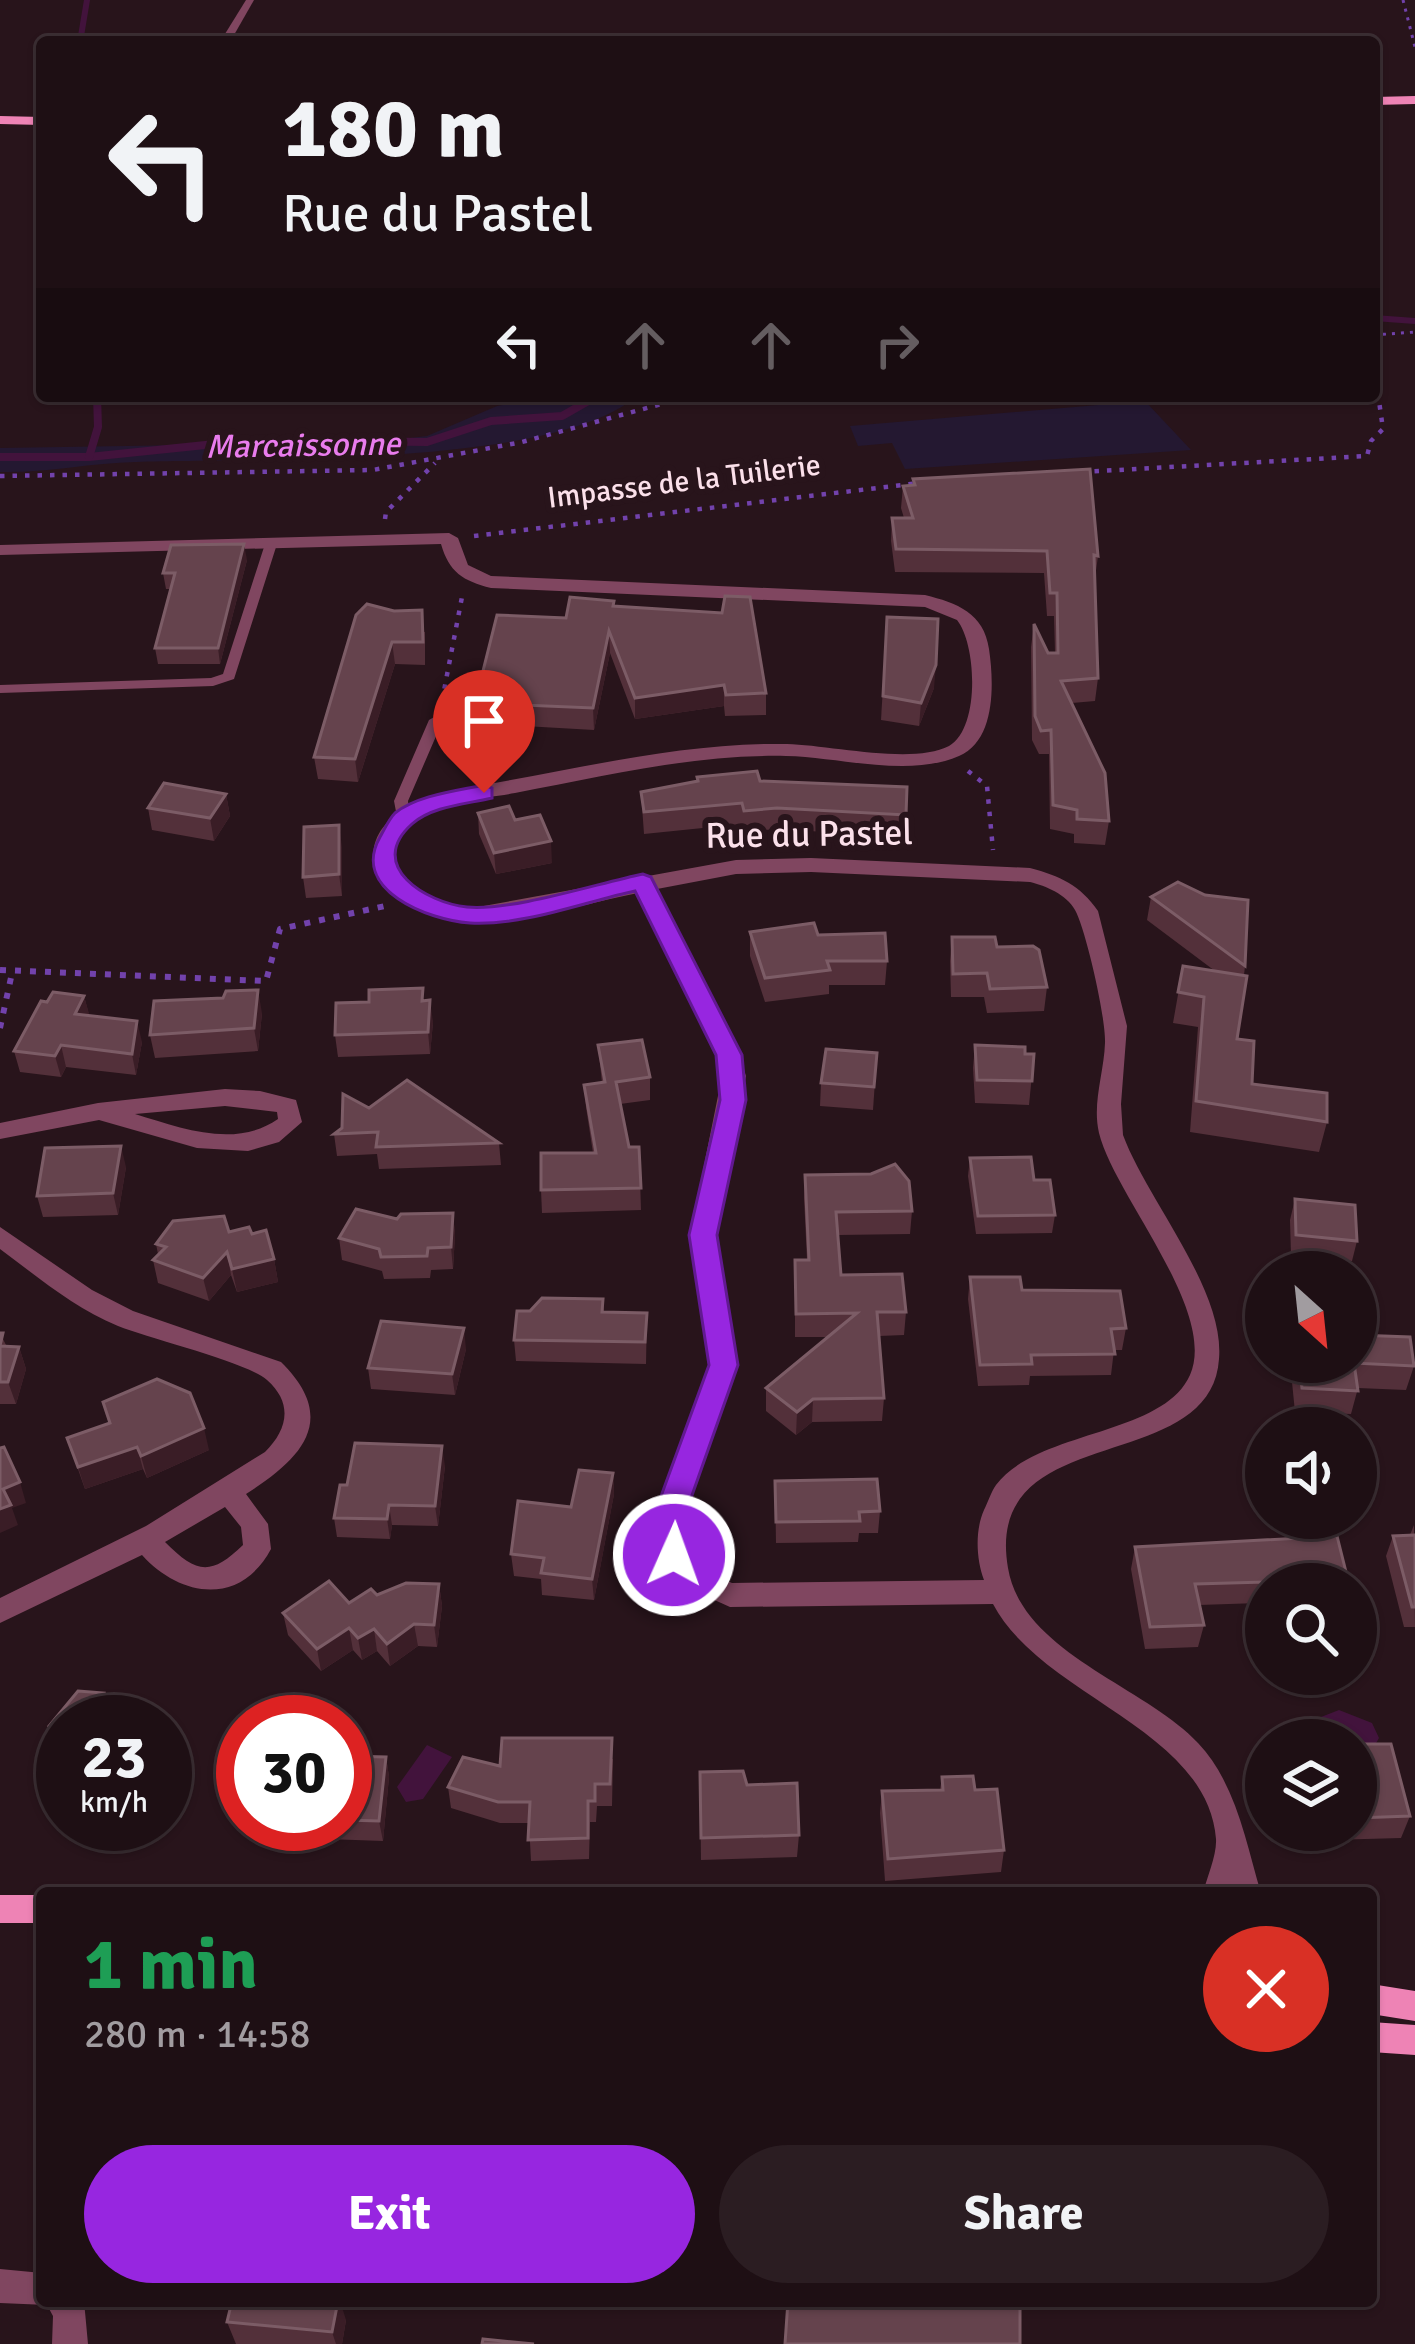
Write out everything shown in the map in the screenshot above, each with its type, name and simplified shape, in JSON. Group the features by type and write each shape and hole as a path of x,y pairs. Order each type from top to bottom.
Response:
{"street":[{"path":"1380,101 1415,100"},
{"path":"0,120 36,121"},
{"path":"0,550 448,538 454,562 473,579 944,604 968,616 979,635 976,734 960,749 946,754"},
{"name":"Rue du Pastel","path":"403,819 442,801 685,756 791,749 916,757 946,754"},
{"path":"403,819 390,836 385,867 408,896"},
{"name":"Rue du Pastel","path":"408,896 442,911 493,914 643,882 771,865 1051,880 1067,888 1087,911 1115,1022 1108,1130 1191,1294 1210,1348 1201,1383 1175,1409 1054,1457 1011,1488 992,1526 993,1569 1001,1592 1028,1632 1062,1662 1162,1728 1187,1752 1222,1807 1244,1887"},
{"path":"643,882 721,1035 734,1076 703,1235 723,1365 669,1518 674,1555 689,1576 730,1595 1001,1592"},
{"path":"0,1131 98,1111 170,1101 272,1100 288,1106 290,1122 274,1138 248,1143 158,1132 98,1111"},
{"path":"0,1236 83,1297 124,1318 250,1359 288,1384 299,1423 290,1446 229,1493 0,1611"},
{"path":"144,1538 166,1565 190,1580 223,1579 257,1549 254,1524 229,1493"},
{"path":"1219,1887 1230,1843"},
{"path":"0,1910 36,1909"},
{"path":"1377,2000 1415,2006"},
{"path":"1377,2037 1415,2040"},
{"path":"0,2286 36,2289"},
{"path":"68,2307 70,2344"}],"lane":[{"path":"229,36 250,0"},
{"path":"0,689 213,682 229,676 236,667 272,544"},
{"path":"403,819 401,801 436,719"}],"path":[{"path":"1403,0 1415,47"},
{"path":"1380,335 1415,332"},
{"path":"0,476 373,470 438,460 667,402"},
{"path":"1078,472 1352,458 1372,450 1371,441 1383,429 1379,402"},
{"path":"382,541 386,512 438,460"},
{"name":"Impasse de la Tuilerie","path":"448,538 922,483"},
{"path":"436,719 451,675 464,589 473,579"},
{"path":"946,754 987,786 995,874"},
{"path":"0,970 266,981 280,929 370,912 408,896"},
{"path":"0,1028 12,972"}],"shaded area":[{"path":"626,402 596,419 539,436 472,447 0,472 0,448 188,445 310,435 410,438 427,436 497,406"},
{"path":"1146,402 1191,450 905,469 892,443 858,446 850,426"},
{"path":"1339,1710 1362,1719 1321,1719"},
{"path":"427,1745 452,1757 423,1799 406,1802 397,1787"}],"building":[{"path":"1090,469 1098,556 1094,555 1098,678 1061,681 1105,773 1109,821 1077,819 1077,810 1053,805 1051,730 1041,731 1035,716 1034,624 1048,653 1058,653 1057,593 1050,593 1047,551 896,549 892,518 913,518 903,486 915,485 913,479"},
{"path":"244,544 218,648 155,648 175,573 163,573 171,545"},
{"path":"725,596 750,597 766,693 726,695 724,685 635,698 609,631 593,708 523,705 519,723 488,722 490,711 473,711 497,615 566,618 570,597 614,601 613,606 722,613"},
{"path":"367,604 394,611 422,610 423,642 392,642 355,759 314,757 356,615"},
{"path":"887,617 938,619 936,665 921,703 883,696"},
{"path":"757,771 760,781 907,787 906,815 777,808 744,811 742,803 644,812 641,792 698,781 697,777"},
{"path":"164,783 226,794 210,818 148,808"},
{"path":"509,806 515,820 540,815 551,841 494,853 478,813"},
{"path":"339,825 339,874 303,877 304,827"},
{"path":"1178,882 1205,895 1248,900 1245,966 1151,897"},
{"path":"814,923 818,935 885,933 887,961 827,961 830,970 765,978 750,932"},
{"path":"952,937 995,937 997,947 1033,946 1039,950 1047,987 990,989 987,973 953,974"},
{"path":"1183,966 1247,976 1237,1039 1254,1041 1252,1084 1327,1093 1327,1122 1196,1101 1204,997 1178,992"},
{"path":"423,988 422,1001 430,1000 428,1032 335,1035 336,1003 369,1002 369,990"},
{"path":"258,990 254,1028 150,1035 154,1001 223,998 226,991"},
{"path":"53,992 84,996 75,1014 137,1021 132,1054 61,1045 55,1056 14,1051 41,1001 47,1002"},
{"path":"642,1040 650,1077 616,1082 629,1147 639,1147 641,1188 541,1190 541,1153 596,1153 584,1085 605,1082 598,1045"},
{"path":"975,1045 1025,1047 1025,1054 1034,1054 1032,1081 977,1080"},
{"path":"826,1049 877,1053 874,1087 821,1083"},
{"path":"407,1080 499,1143 376,1147 378,1132 334,1134 342,1128 343,1094 369,1108"},
{"path":"121,1146 113,1193 37,1196 45,1148"},
{"path":"1031,1157 1034,1180 1050,1180 1055,1215 978,1216 970,1158"},
{"path":"895,1164 909,1181 912,1211 836,1212 841,1275 902,1274 906,1312 877,1312 884,1398 813,1399 797,1412 766,1388 857,1313 796,1314 795,1260 809,1260 805,1175 871,1174"},
{"path":"1295,1199 1355,1205 1357,1241 1296,1235"},
{"path":"356,1209 397,1219 401,1214 453,1213 451,1247 428,1248 427,1256 381,1257 379,1249 339,1238"},
{"path":"224,1216 229,1232 249,1227 252,1234 266,1230 274,1259 232,1269 227,1252 203,1278 153,1260 166,1247 156,1244 173,1221"},
{"path":"970,1277 1020,1277 1022,1290 1120,1291 1126,1328 1111,1329 1115,1354 1031,1355 1032,1364 980,1365"},
{"path":"542,1298 603,1299 602,1312 647,1313 645,1342 514,1340 517,1311 530,1311"},
{"path":"381,1321 464,1328 452,1374 368,1368"},
{"path":"1377,1336 1410,1337 1414,1366 1377,1364"},
{"path":"0,1346 19,1347 8,1382 0,1382"},
{"path":"157,1379 190,1393 204,1428 141,1456 137,1447 78,1467 67,1438 110,1423 103,1402"},
{"path":"1301,1383 1357,1383 1358,1391 1302,1388"},
{"path":"355,1443 442,1446 435,1506 389,1505 387,1519 334,1518 340,1485 347,1485"},
{"path":"4,1447 20,1482 3,1489 11,1505 0,1509 0,1448"},
{"path":"579,1470 613,1473 592,1579 541,1573 544,1558 511,1554 518,1501 571,1507"},
{"path":"877,1479 880,1511 859,1512 860,1521 776,1522 775,1481"},
{"path":"1415,1535 1415,1607 1412,1607 1393,1536"},
{"path":"1338,1539 1344,1563 1245,1563 1245,1583 1195,1584 1204,1625 1150,1627 1135,1547"},
{"path":"329,1581 349,1603 371,1589 377,1595 406,1583 439,1584 434,1625 414,1624 387,1644 374,1629 358,1638 349,1628 317,1649 283,1613"},
{"path":"502,1738 612,1738 610,1784 595,1784 595,1801 588,1801 588,1838 528,1840 530,1802 498,1802 448,1787 463,1757 500,1766"},
{"path":"1377,1744 1391,1744 1410,1816 1377,1817"},
{"path":"372,1757 386,1757 379,1821 372,1821"},
{"path":"743,1771 747,1785 797,1783 799,1835 701,1838 700,1772"},
{"path":"973,1776 975,1790 997,1789 1004,1850 888,1859 882,1791 943,1790 942,1777"},
{"path":"231,2307 337,2307 332,2332 227,2322"},
{"path":"788,2307 1020,2307 1020,2344 785,2344"},
{"path":"483,2339 534,2344 482,2344"}],"waterway":[{"path":"81,36 87,0"},
{"name":"Marcaissonne","path":"1380,318 1415,321"},
{"path":"89,457 98,427 97,402"},
{"name":"Marcaissonne","path":"89,457 254,440 427,442 491,421 562,416 586,402"},
{"name":"Marcaissonne","path":"0,457 89,457"}],"route":[{"path":"484,793 442,801 403,819 384,852 385,867 398,887 421,904 466,915 493,914 643,882 729,1055 733,1100 703,1235 723,1365 669,1518 674,1555"}]}
